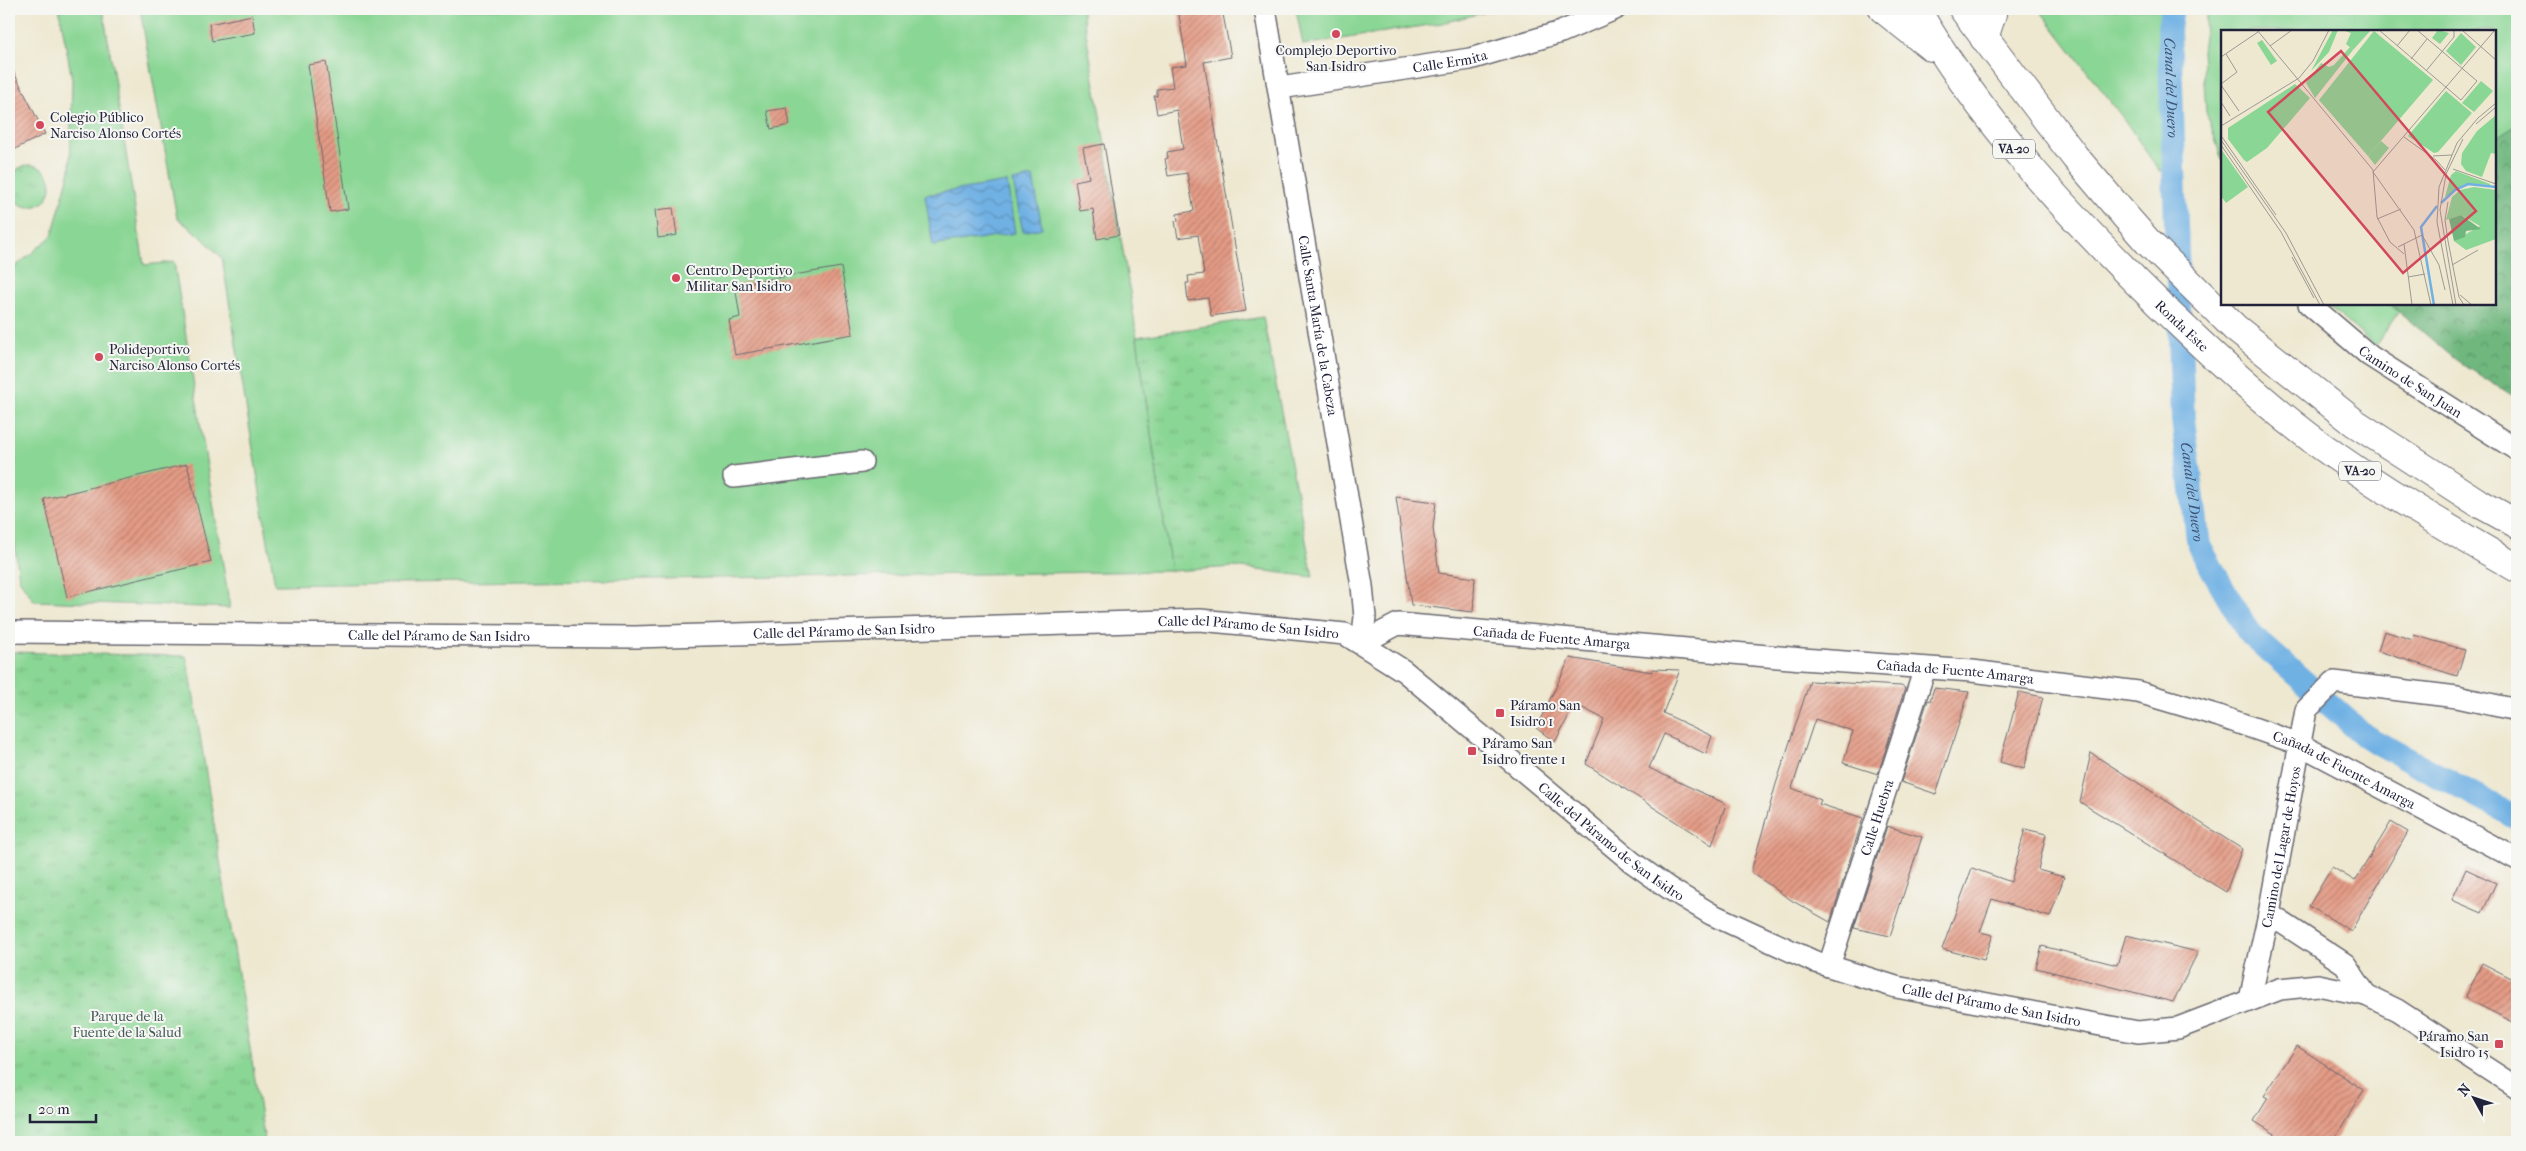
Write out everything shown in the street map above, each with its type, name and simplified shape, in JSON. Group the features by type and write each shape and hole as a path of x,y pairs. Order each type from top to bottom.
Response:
{"highway":[{"path":"1883,9 1948,60"},
{"name":"Ronda Este","path":"1916,9 1948,60 2015,150 2093,239 2214,358 2316,442 2436,521 2517,568"},
{"name":"VA-20","path":"1963,9 2075,156 2148,242 2235,328 2355,423 2477,502 2517,524"},
{"path":"1984,38 1992,14 1990,9"}],"street":[{"name":"Calle Santa María de la Cabeza","path":"1265,9 1280,88 1362,586 1364,617 1362,643"},
{"name":"Calle Ermita","path":"1280,88 1470,59 1561,32 1615,9"},
{"name":"Camino de San Juan","path":"2310,305 2370,356 2517,450"},
{"path":"734,476 862,462"},
{"name":"Calle del Páramo de San Isidro","path":"9,632 635,637 1200,620 1345,634 1362,643 1404,672 1602,837 1670,889 1738,928 1829,966 1896,987 2138,1032 2178,1028 2280,989 2318,985 2366,995 2397,1010 2517,1088"},
{"name":"Cañada de Fuente Amarga","path":"1362,643 1398,624 1753,656 1972,671 2138,692 2219,716 2299,744 2517,858"},
{"name":"Calle Huebra","path":"1829,966 1925,668"},
{"name":"Camino del Lagar de Hoyos","path":"2250,999 2269,914 2306,710 2334,682 2457,697 2517,710"},
{"path":"2269,914 2345,964 2366,995"}],"green space":[{"name":"Polideportivo Narciso Alonso Cortés","path":"59,9 103,9 144,265 174,262 230,608 34,601 19,579 10,507 15,460 9,442 9,272 52,236 70,170 72,79"},
{"name":"Centro Deportivo Militar San Isidro","path":"140,9 1082,9 1131,298 1171,571 275,585 222,258 199,235 177,218"},
{"name":"Complejo Deportivo San Isidro","path":"1296,9 1498,9 1442,23 1303,45"},
{"path":"2039,9 2162,9 2168,142 2165,160 2160,172 2123,118"},
{"path":"2207,9 2517,9 2517,125 2496,138 2496,30 2221,30 2221,157 2206,112 2202,52"},
{"path":"2517,125 2517,399 2456,360 2392,306 2496,305 2496,138"},
{"path":"34,165 42,168 48,174 51,186 48,198 42,204 26,207 18,204 12,198 9,182 12,174 18,168"},
{"path":"2327,305 2393,305 2399,312 2375,346"},
{"path":"1263,317 1313,577 1234,567 1171,571 1137,337"},
{"name":"Parque de la Fuente de la Salud","path":"9,652 186,656 265,1142 9,1142"}],"water":[{"path":"1033,177 1042,228 1023,232 1013,181"},
{"path":"1007,182 1015,233 933,246 925,195"}],"building":[{"path":"1178,9 1222,9 1231,57 1204,62 1246,311 1211,316 1208,298 1188,301 1186,283 1189,283 1188,276 1204,274 1198,235 1178,238 1175,221 1178,220 1177,214 1194,211 1187,173 1168,176 1165,159 1168,158 1167,152 1183,149 1177,110 1157,114 1154,96 1157,96 1157,89 1173,87 1170,67 1187,65"},
{"path":"252,15 255,33 212,41 209,24"},
{"path":"326,62 348,209 330,212 308,65"},
{"path":"9,63 45,134 9,152"},
{"path":"787,108 790,125 771,129 767,111"},
{"path":"1104,144 1119,235 1097,239 1093,209 1080,211 1075,181 1089,178 1083,148"},
{"path":"673,208 677,235 658,238 655,210"},
{"path":"841,267 853,334 735,355 729,320 740,317 735,285"},
{"path":"187,464 211,562 67,597 44,499"},
{"path":"1396,497 1436,502 1433,528 1439,573 1475,578 1473,612 1411,605"},
{"path":"2384,631 2413,640 2414,635 2465,650 2457,676 2378,651"},
{"path":"1570,658 1652,672 1652,669 1680,670 1663,713 1712,736 1706,754 1664,734 1649,768 1726,804 1712,845 1586,764 1604,719 1575,704 1555,742 1536,728"},
{"path":"1810,681 1901,686 1905,688 1878,774 1843,763 1853,731 1815,719 1792,788 1821,800 1819,804 1863,818 1830,922 1791,900 1751,872 1776,784"},
{"path":"1934,688 1969,692 1936,794 1901,782 1928,700 1930,701"},
{"path":"2019,692 2043,697 2024,769 2000,762"},
{"path":"2091,753 2242,849 2226,892 2080,802"},
{"path":"2391,822 2408,832 2351,931 2309,906 2332,867 2355,881"},
{"path":"1887,826 1922,837 1890,936 1854,928"},
{"path":"2025,829 2046,834 2038,870 2064,877 2050,917 1992,899 1980,932 1993,935 1984,960 1942,949 1972,868 2011,882"},
{"path":"2466,869 2496,883 2482,913 2452,900"},
{"path":"2126,935 2198,952 2173,1002 2036,968 2042,946 2117,965"},
{"path":"2482,963 2517,981 2517,1024 2465,998"},
{"path":"2297,1046 2364,1090 2333,1142 2288,1142 2254,1121 2268,1098 2264,1096"}],"waterway":[{"name":"Canal del Duero","path":"2172,9 2169,29 2183,420 2199,546 2249,633 2365,736 2517,818"}],"place":[{"name":"Complejo Deportivo San Isidro","path":"1336,34"},
{"name":"Colegio Público Narciso Alonso Cortés","path":"40,125"},
{"name":"Centro Deportivo Militar San Isidro","path":"676,278"},
{"name":"Polideportivo Narciso Alonso Cortés","path":"99,357"},
{"name":"Páramo San Isidro 1","path":"1500,713"},
{"name":"Páramo San Isidro frente 1","path":"1472,751"},
{"name":"Páramo San Isidro 15","path":"2499,1044"}]}
